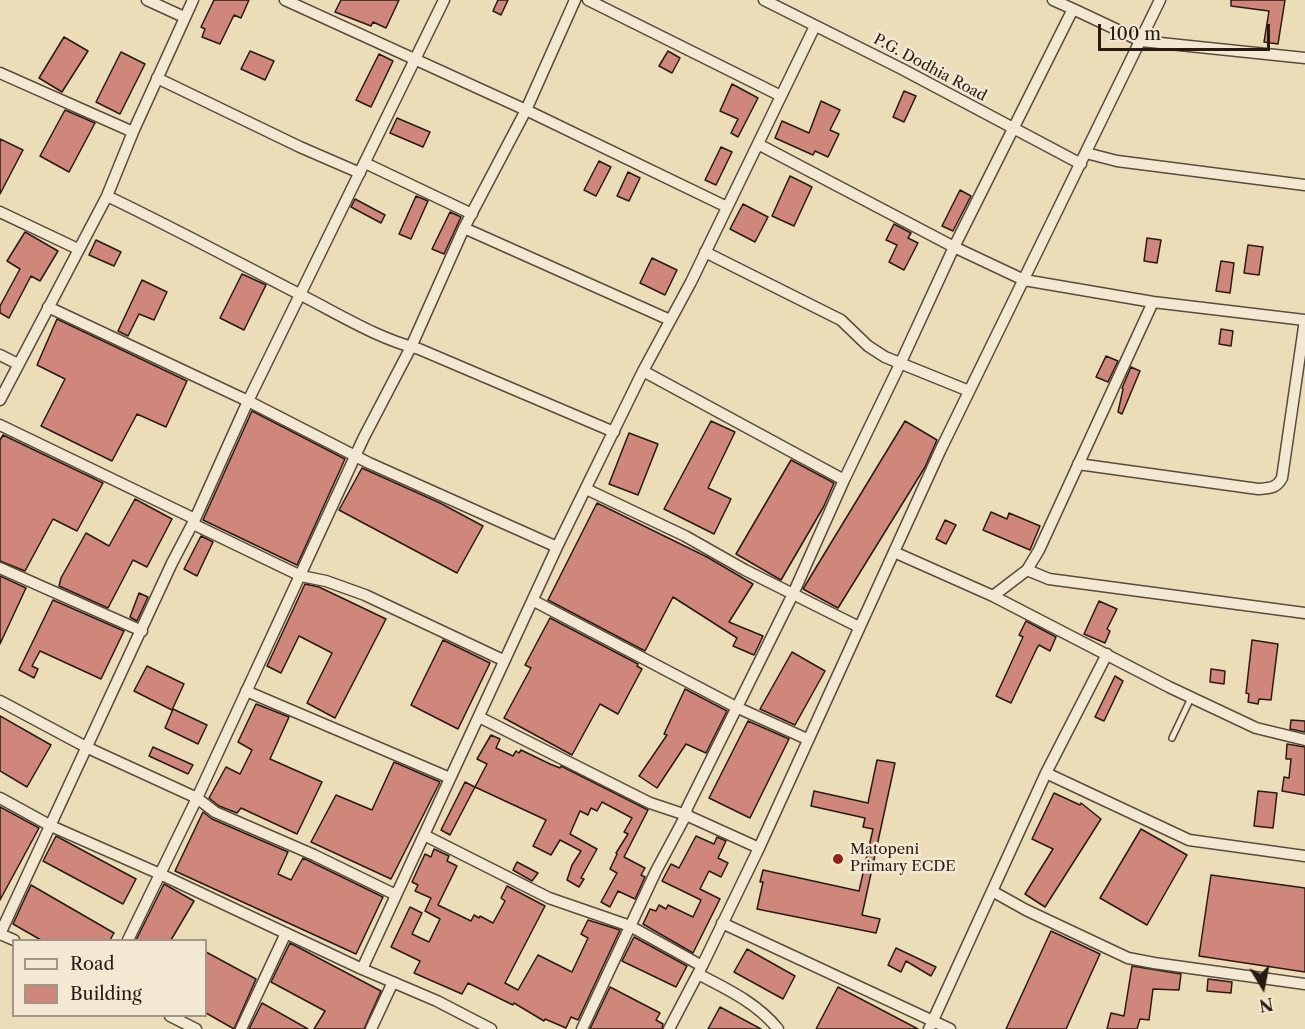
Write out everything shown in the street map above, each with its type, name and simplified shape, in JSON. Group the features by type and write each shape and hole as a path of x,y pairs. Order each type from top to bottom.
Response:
{"street":[{"path":"147,0 184,17"},
{"path":"0,400 107,196 192,0"},
{"path":"285,0 526,110 727,207"},
{"path":"0,934 248,401 444,0"},
{"path":"128,939 197,798 356,454 411,347 464,228 526,110 575,0"},
{"path":"588,0 781,96"},
{"name":"P.G. Dodhia Road","path":"764,0 903,69 1081,164"},
{"path":"1053,0 1141,41 1305,58"},
{"path":"582,1029 630,926 686,815 687,808 793,594 954,247 1012,128 1082,0"},
{"path":"669,1029 759,848 807,739 969,391 1160,0"},
{"path":"362,969 557,547 815,26"},
{"path":"0,73 133,132"},
{"path":"157,78 300,147 362,168 472,214"},
{"path":"758,144 954,247 1024,280 1152,302 1305,320 1282,478 1279,484 1272,488 1258,489 1078,464"},
{"path":"1086,153 1117,161 1305,185"},
{"path":"107,196 301,294 363,328 614,432"},
{"path":"0,212 78,249"},
{"path":"464,228 670,320"},
{"path":"705,252 842,320 868,346 885,357 969,391"},
{"path":"993,596 1027,570 1039,550 1152,302"},
{"path":"48,307 248,401 356,454 369,463 557,547"},
{"path":"0,355 18,364"},
{"path":"643,371 844,480"},
{"path":"0,425 301,576 326,581 365,595 503,660"},
{"path":"586,489 685,536 745,570 859,627"},
{"path":"894,552 993,596 1191,698 1256,728 1305,740"},
{"path":"0,568 142,632"},
{"path":"1027,570 1050,579 1305,613"},
{"path":"534,601 736,707 807,739"},
{"path":"931,1025 1046,773 1107,654"},
{"path":"246,690 450,778"},
{"path":"0,701 88,748 197,798 215,812 314,855 396,895"},
{"path":"479,717 650,803 686,815 759,848"},
{"path":"1046,773 1190,840 1305,856"},
{"path":"0,798 51,826 160,874 491,1029"},
{"path":"424,835 549,898 630,926 752,1004 778,1029"},
{"path":"992,891 1026,910 1128,958 1305,984"},
{"path":"722,923 931,1025 950,1029"},
{"path":"241,1029 286,933"},
{"path":"371,1029 393,982"},
{"path":"172,1017 195,1029"}],"lane":[{"path":"1172,738 1191,698"}],"building":[{"path":"214,0 249,0 241,18 234,15 220,44 202,37 205,29 201,27"},
{"path":"341,0 399,0 386,28 373,22 371,26 335,12"},
{"path":"498,0 508,0 501,15 493,11"},
{"path":"1231,0 1285,0 1278,44 1264,42 1269,11 1231,6"},
{"path":"64,37 88,51 62,92 39,78"},
{"path":"250,51 274,61 265,80 241,69"},
{"path":"668,51 680,58 672,73 659,66"},
{"path":"121,52 145,64 120,114 96,102"},
{"path":"379,54 393,61 371,107 356,100"},
{"path":"732,84 758,98 738,137 731,133 738,119 720,111"},
{"path":"904,91 916,96 904,122 893,117"},
{"path":"821,101 840,110 830,130 839,134 828,157 815,151 813,155 775,138 782,121 809,133"},
{"path":"65,110 95,123 69,172 40,156"},
{"path":"397,118 430,132 423,147 390,133"},
{"path":"0,139 23,150 0,194"},
{"path":"721,147 732,152 716,185 705,180"},
{"path":"599,161 611,167 596,196 584,190"},
{"path":"628,172 640,178 629,201 617,196"},
{"path":"790,176 812,187 794,226 772,216"},
{"path":"960,190 971,196 953,231 942,226"},
{"path":"416,196 428,201 411,239 399,234"},
{"path":"355,199 385,215 381,223 351,207"},
{"path":"743,204 768,217 755,242 730,229"},
{"path":"450,212 461,217 444,254 432,249"},
{"path":"894,224 911,233 908,238 918,243 904,270 889,262 897,245 886,240"},
{"path":"25,232 58,251 40,281 31,276 9,318 0,313 0,306 20,269 7,261"},
{"path":"1147,238 1161,240 1157,263 1144,261"},
{"path":"96,240 121,252 114,266 89,255"},
{"path":"1248,245 1263,247 1259,275 1244,273"},
{"path":"652,258 677,270 665,295 640,283"},
{"path":"1221,261 1234,263 1230,293 1216,291"},
{"path":"242,274 266,285 244,330 220,318"},
{"path":"142,280 167,292 154,320 139,314 128,336 118,331"},
{"path":"57,319 187,381 166,427 137,414 112,461 41,426 65,379 37,365"},
{"path":"1221,329 1233,331 1231,346 1219,344"},
{"path":"1106,356 1118,361 1108,382 1096,377"},
{"path":"1131,367 1140,371 1122,414 1118,412 1122,388"},
{"path":"252,411 345,459 297,565 203,520"},
{"path":"711,421 735,432 708,488 731,499 714,534 664,509"},
{"path":"905,421 937,440 925,467 838,608 803,589"},
{"path":"629,433 658,444 638,495 609,484"},
{"path":"3,435 103,483 77,531 53,519 25,571 0,561 0,440"},
{"path":"791,460 834,483 824,506 781,580 736,554"},
{"path":"362,468 440,503 483,526 457,573 339,510"},
{"path":"135,499 172,519 147,567 133,560 108,608 59,586 61,578 86,533 109,546"},
{"path":"597,503 707,557 753,584 729,622 763,636 754,655 733,646 737,638 673,597 645,651 548,600"},
{"path":"991,512 1007,519 1009,513 1040,526 1030,550 983,530"},
{"path":"945,520 956,525 946,544 936,539"},
{"path":"201,536 213,542 197,576 184,569"},
{"path":"0,576 26,588 0,644"},
{"path":"305,584 319,587 386,619 335,718 307,703 332,653 299,636 281,673 267,666"},
{"path":"139,593 148,597 137,621 130,617"},
{"path":"53,600 124,631 101,679 40,651 32,666 38,669 34,678 19,670"},
{"path":"1099,601 1117,609 1107,629 1110,631 1105,643 1084,634"},
{"path":"550,618 638,664 637,666 642,669 618,714 600,704 572,755 504,718 531,668 525,665"},
{"path":"1026,621 1056,637 1050,651 1039,645 1011,703 996,696 1023,637 1019,635"},
{"path":"443,640 490,663 458,729 411,705"},
{"path":"1252,640 1278,644 1271,700 1259,699 1258,704 1248,702 1249,694 1246,693"},
{"path":"792,652 825,671 795,725 760,709"},
{"path":"147,666 184,684 172,710 134,691"},
{"path":"1211,669 1225,671 1224,684 1210,682"},
{"path":"1115,676 1123,681 1104,721 1095,717"},
{"path":"685,689 727,711 706,753 686,744 657,788 639,776 667,735 664,734"},
{"path":"256,704 289,717 270,759 322,782 297,834 241,808 237,813 219,806 209,798 226,767 240,774 252,750 238,742"},
{"path":"173,709 207,725 198,744 165,728"},
{"path":"0,716 51,745 27,787 0,771"},
{"path":"1291,720 1305,721 1305,732 1290,729"},
{"path":"748,721 789,739 750,818 709,798"},
{"path":"491,735 500,739 496,748 513,756 516,751 519,753 521,750 560,768 561,766 648,810 624,857 645,868 641,875 645,877 635,899 618,891 610,907 601,902 617,873 610,869 616,853 628,834 624,832 632,818 602,802 597,811 591,808 588,815 580,811 570,834 597,849 581,878 584,879 579,887 567,880 572,865 581,851 560,840 551,855 533,846 546,820 475,787 487,764 477,759"},
{"path":"1287,744 1305,747 1305,795 1282,791 1284,777 1289,778 1291,759 1286,759"},
{"path":"153,747 193,765 188,774 149,756"},
{"path":"877,760 895,763 862,915 880,919 876,933 757,909 763,882 760,882 763,870 859,891 873,829 863,827 865,818 811,806 814,791 868,803"},
{"path":"394,762 440,782 391,879 311,842 336,795 372,810"},
{"path":"465,782 475,787 450,835 441,830"},
{"path":"1258,791 1277,793 1273,828 1254,826"},
{"path":"1054,793 1080,805 1081,803 1101,819 1045,907 1025,894 1053,849 1032,839"},
{"path":"0,807 39,828 0,900"},
{"path":"203,812 212,819 288,852 278,874 291,880 303,858 383,897 356,954 175,871"},
{"path":"1141,829 1187,855 1147,925 1100,898"},
{"path":"56,836 136,879 123,904 43,861"},
{"path":"696,836 714,844 717,837 726,841 718,858 728,863 721,877 709,871 700,889 720,899 693,953 643,924 650,909 656,911 659,905 666,909 668,905 693,917 701,900 662,881 671,864 679,868"},
{"path":"434,849 449,856 447,861 457,866 438,905 471,921 474,915 493,923 505,901 501,898 507,886 545,906 505,983 518,990 538,955 572,972 588,938 581,934 588,920 620,930 578,1020 571,1017 566,1028 545,1019 544,1021 514,1003 513,1005 468,983 462,994 414,973 420,961 391,947 410,907 422,913 412,934 429,942 440,919 425,911 431,898 415,891 418,885 412,882 425,854 431,857"},
{"path":"517,862 538,873 532,881 513,870"},
{"path":"1211,875 1305,888 1305,972 1199,956"},
{"path":"164,884 194,901 172,939 136,939"},
{"path":"31,885 114,933 111,939 39,939 13,924"},
{"path":"1051,931 1100,954 1066,1029 1006,1029"},
{"path":"634,937 687,966 676,987 622,961"},
{"path":"290,943 381,991 364,1029 314,1029 325,1011 271,982"},
{"path":"896,948 936,967 931,976 906,961 901,972 888,965"},
{"path":"747,949 795,976 783,999 734,972"},
{"path":"207,953 256,979 234,1029 207,1014"},
{"path":"1132,966 1181,974 1179,990 1153,989 1149,1020 1140,1019 1137,1029 1107,1029 1111,1013 1124,1016"},
{"path":"1208,979 1232,982 1231,993 1207,991"},
{"path":"610,987 660,1013 656,1020 663,1024 662,1029 590,1029"},
{"path":"838,987 918,1029 816,1029"},
{"path":"262,1003 308,1029 249,1029"},
{"path":"720,1007 761,1029 708,1029"}],"place":[{"name":"Matopeni Primary ECDE","path":"838,859"}]}
